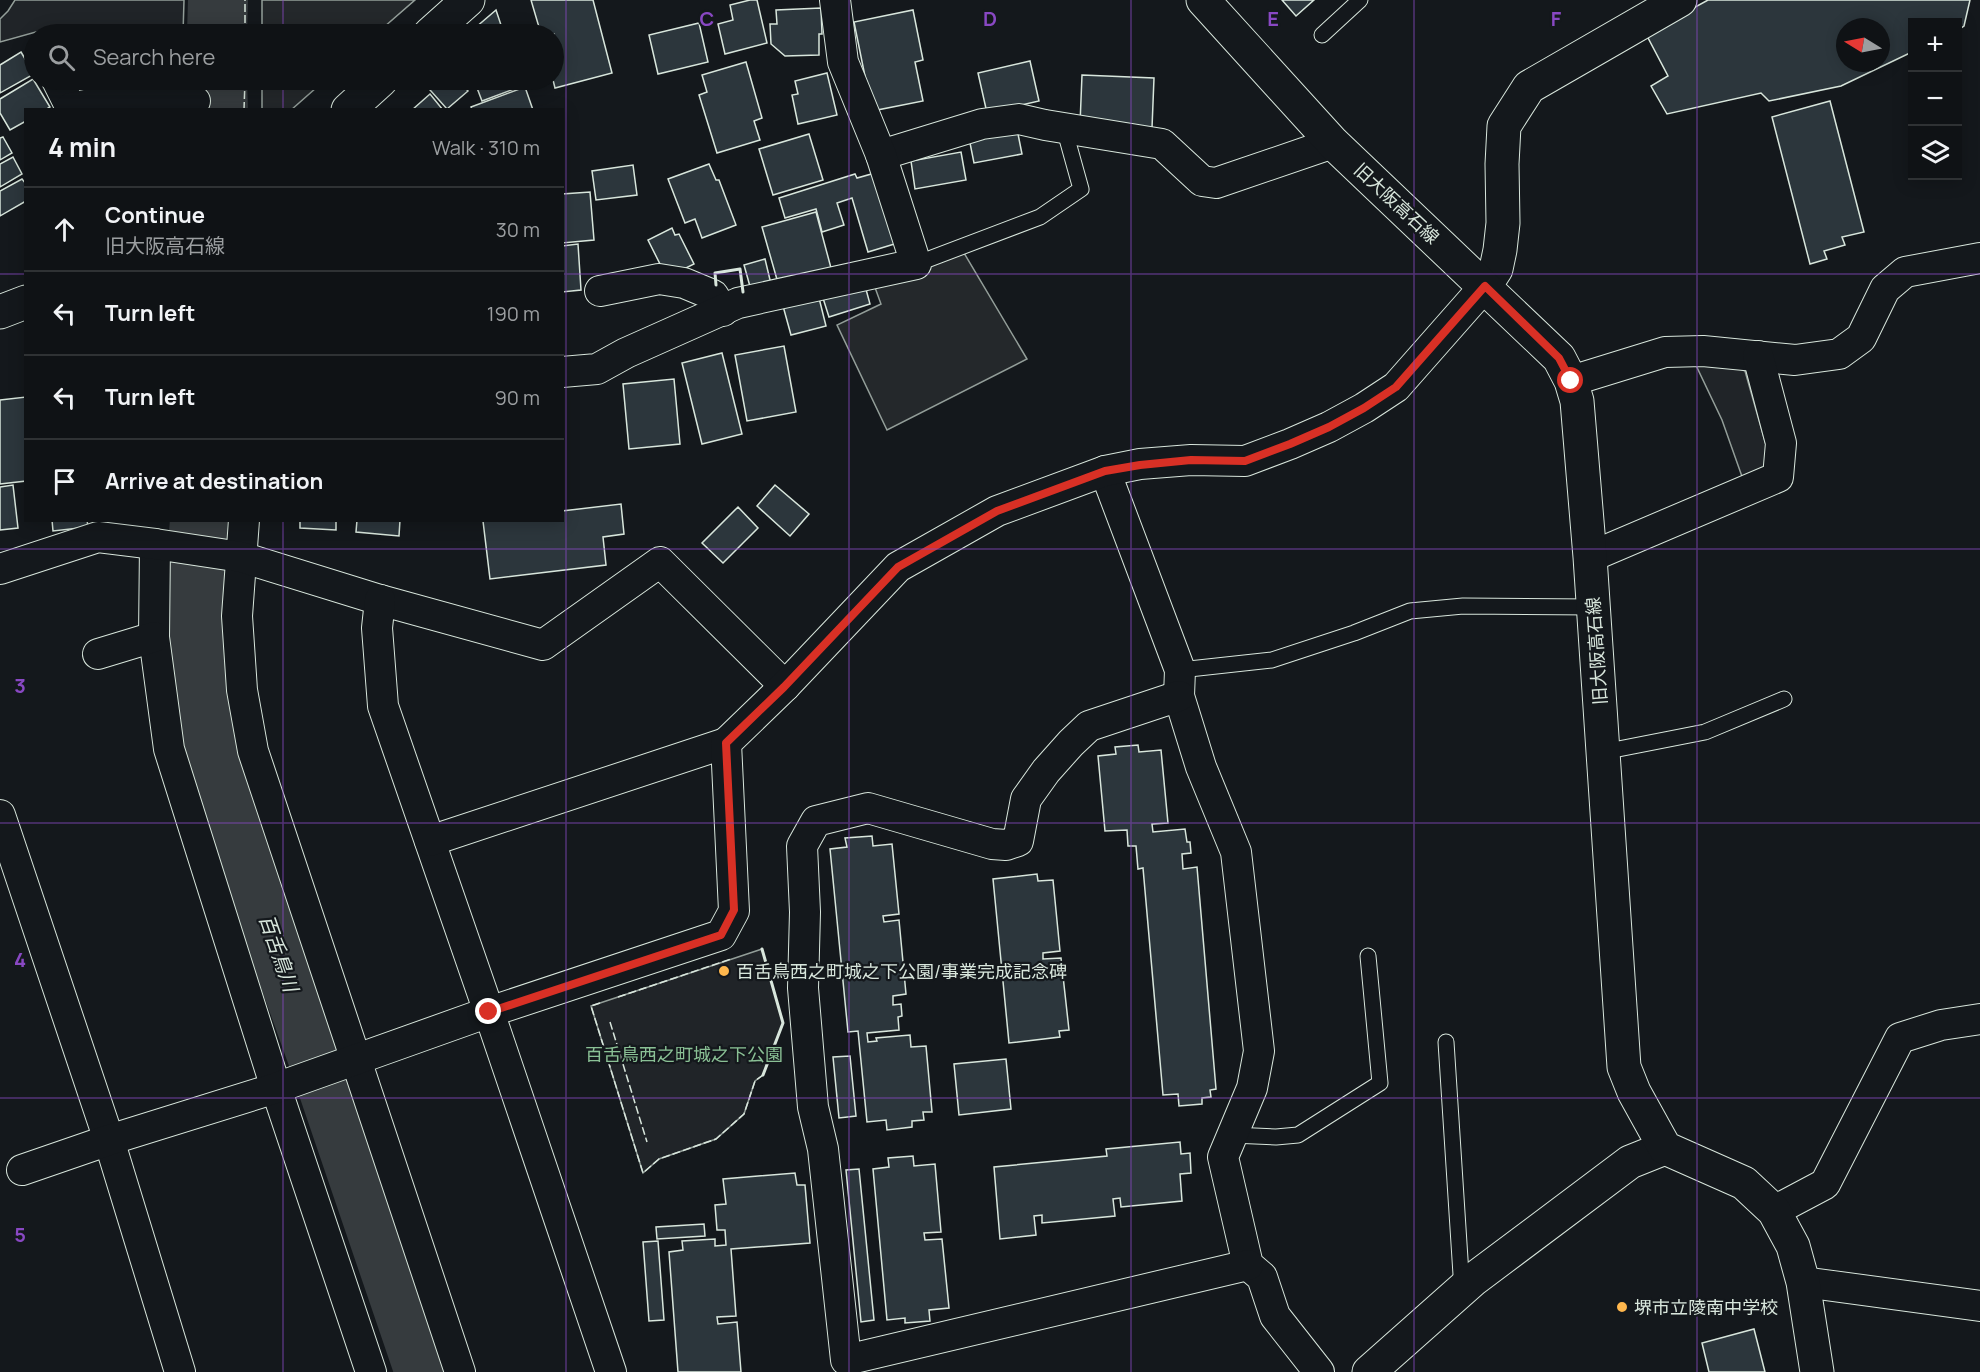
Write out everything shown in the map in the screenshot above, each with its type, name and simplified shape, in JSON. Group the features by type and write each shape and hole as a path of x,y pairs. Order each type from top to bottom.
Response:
{"main road":[{"path":"441,24 468,0"},
{"name":"旧大阪高石線","path":"1203,0 1333,143 1559,358 1571,381 1577,401 1590,557 1624,1067 1634,1092 1665,1148"},
{"path":"1485,286 1496,269 1500,250 1503,223 1504,126 1529,87 1680,0"},
{"path":"350,108 370,90"},
{"path":"0,312 24,303"},
{"path":"1369,1372 1462,1290 1630,1162 1665,1148 1744,1183 1774,1211 1793,1246 1803,1281 1817,1372"}],"street":[{"path":"564,372 597,369 626,353 738,303 916,264 881,155 843,62 835,0"},
{"path":"62,90 71,108"},
{"path":"76,108 105,101 195,101"},
{"path":"881,155 982,124 1019,119 1162,144 1202,181 1216,183 1333,143"},
{"path":"1571,381 1665,351 1703,351 1795,360 1839,354 1861,338 1885,289 1905,272 1980,258"},
{"path":"600,291 659,279 684,283 713,296 723,311"},
{"path":"430,841 726,743 784,687 898,567 997,511 1105,471 1191,460 1245,461 1329,427 1396,387 1485,286"},
{"path":"1590,557 1778,477 1781,443 1758,356"},
{"path":"1105,471 1179,683 1201,767 1236,852 1259,1051 1252,1088 1223,1157 1248,1265 1262,1277 1275,1316 1319,1372"},
{"path":"242,522 233,556 242,690 253,751 349,1062 460,1372"},
{"path":"0,569 98,537 233,556 543,645 660,562 784,687"},
{"path":"160,546 154,637 169,748 284,1086 371,1372"},
{"path":"380,600 377,628 383,706 611,1372"},
{"path":"98,654 154,637"},
{"path":"1179,683 1089,726 1071,743 1046,771 1026,799 1018,841 1006,845 992,844 868,808 816,821 802,846 805,912 803,988 813,1107 823,1149 846,1359 1248,1265"},
{"path":"22,1170 109,1140 284,1086 489,1012 721,935 734,910 726,743"},
{"path":"0,815 109,1140 180,1372"},
{"path":"1774,1211 1825,1184 1900,1038 1941,1025 1980,1019"},
{"path":"1803,1281 1980,1306"}],"lane":[{"path":"1322,35 1359,0"},
{"path":"916,264 1040,217 1081,189 1064,128"},
{"path":"1179,683 1272,660 1354,633 1410,611 1463,606 1593,607"},
{"path":"1604,752 1705,732 1784,699"},
{"path":"1232,1135 1276,1137 1298,1135 1380,1083 1368,956"},
{"path":"1446,1042 1462,1290"}],"green space":[{"path":"15,0 184,0 183,24 24,24 24,35 0,42 0,19"},
{"path":"1693,359 1727,362 1745,371 1768,452 1762,476 1745,485 1722,420"},
{"name":"百舌鳥西之町城之下公園","path":"762,949 783,1023 763,1075 755,1081 744,1114 716,1139 659,1159 643,1173 591,1006"}],"shaded area":[{"path":"262,0 415,0 387,24 262,24"},
{"path":"262,90 314,90 293,108 262,108"},
{"path":"964,253 1027,359 887,430 837,325 881,304 873,282"}],"building":[{"path":"531,0 593,0 612,73 564,86 564,24 538,24"},
{"path":"757,0 767,43 725,54 718,24 733,20 730,5"},
{"path":"1282,0 1314,0 1296,16"},
{"path":"1708,0 1970,0 1962,27 1962,18 1908,18 1908,54 1890,63 1890,18 1836,18 1836,72 1870,72 1841,86 1769,101 1761,93 1667,114 1651,86 1668,76 1646,34"},
{"path":"821,8 822,34 819,34 819,55 785,56 771,44 770,24 777,24 776,10"},
{"path":"496,10 501,24 480,24"},
{"path":"913,10 923,60 915,62 923,101 872,111 854,22"},
{"path":"699,23 708,62 658,74 649,35"},
{"path":"21,52 24,57 24,80 0,93 0,65"},
{"path":"1030,61 1039,101 987,113 978,73"},
{"path":"746,62 762,118 754,121 760,140 717,153 699,95 707,92 702,75"},
{"path":"827,73 837,115 798,124 792,95 798,94 795,81"},
{"path":"1082,75 1154,78 1152,128 1080,124"},
{"path":"24,84 24,90 40,90 50,107 24,108 24,122 10,130 0,113 0,99"},
{"path":"430,90 468,91 448,108"},
{"path":"478,90 511,90 482,101"},
{"path":"517,90 526,90 532,108 471,108"},
{"path":"430,94 441,108 414,108"},
{"path":"1830,101 1864,232 1842,237 1845,245 1824,251 1827,259 1810,264 1772,117"},
{"path":"1017,129 1022,154 974,163 969,138"},
{"path":"809,134 823,180 773,195 759,149"},
{"path":"3,137 12,153 0,160 0,138"},
{"path":"961,152 966,180 915,189 911,161"},
{"path":"13,157 22,174 0,187 0,164"},
{"path":"709,164 716,180 719,180 736,225 702,238 695,219 685,223 668,179"},
{"path":"633,165 637,195 596,200 592,171"},
{"path":"875,173 901,242 868,252 852,198 837,203 844,225 822,232 816,209 785,218 779,198 855,174 857,178"},
{"path":"22,179 24,202 0,216 0,191"},
{"path":"590,192 594,240 564,243 564,194"},
{"path":"816,212 831,268 778,283 762,227"},
{"path":"672,228 675,235 679,234 694,264 678,272 664,272 648,240"},
{"path":"578,244 581,290 564,292 564,246"},
{"path":"765,259 771,284 751,290 744,265"},
{"path":"864,282 870,304 829,317 822,295"},
{"path":"819,298 826,326 791,335 783,306"},
{"path":"784,346 796,412 747,421 735,355"},
{"path":"722,353 742,434 702,444 682,363"},
{"path":"674,379 680,444 629,449 623,384"},
{"path":"24,397 24,481 0,484 0,400"},
{"path":"13,485 18,528 0,530 0,487"},
{"path":"775,485 809,514 790,536 757,506"},
{"path":"621,504 624,534 603,537 606,565 490,579 483,522 564,522 564,511"},
{"path":"738,507 758,528 723,563 702,543"},
{"path":"52,522 87,522 88,527 53,531"},
{"path":"300,522 336,522 336,530 300,528"},
{"path":"357,522 400,522 399,536 356,532"},
{"path":"1138,745 1139,752 1161,750 1168,823 1152,824 1153,832 1185,829 1191,853 1182,854 1183,869 1197,867 1216,1089 1210,1090 1211,1097 1202,1098 1202,1104 1179,1106 1178,1094 1163,1095 1143,868 1138,869 1136,846 1128,846 1127,830 1105,831 1098,756 1116,754 1115,747"},
{"path":"872,836 873,846 892,844 899,914 883,916 884,922 899,920 906,994 893,996 893,1005 901,1004 902,1016 898,1017 899,1030 867,1033 868,1042 877,1041 876,1038 910,1035 911,1047 926,1046 932,1112 923,1112 924,1120 912,1121 912,1127 887,1130 886,1120 867,1122 858,1031 848,1032 830,849 847,847 845,838"},
{"path":"1037,874 1038,881 1053,880 1060,951 1043,953 1043,959 1061,958 1069,1030 1059,1031 1060,1037 1009,1043 993,879"},
{"path":"850,1056 856,1116 839,1118 833,1057"},
{"path":"1006,1059 1011,1109 959,1115 954,1064"},
{"path":"1180,1142 1181,1154 1190,1153 1191,1173 1180,1174 1182,1201 1121,1207 1120,1198 1113,1199 1115,1216 1042,1223 1042,1215 1034,1216 1036,1235 1000,1239 994,1167 1107,1156 1106,1149"},
{"path":"913,1156 914,1166 935,1164 941,1232 924,1233 925,1240 942,1239 949,1308 929,1310 930,1321 905,1323 905,1318 887,1320 873,1169 889,1167 888,1158"},
{"path":"859,1169 874,1320 861,1322 846,1170"},
{"path":"795,1173 797,1185 805,1185 810,1243 731,1249 736,1316 717,1317 718,1324 737,1322 741,1372 678,1372 669,1252 683,1250 682,1241 715,1239 715,1246 726,1245 725,1230 717,1230 715,1205 726,1204 723,1179"},
{"path":"704,1224 705,1236 657,1239 656,1227"},
{"path":"658,1241 664,1320 649,1321 643,1242"},
{"path":"1754,1329 1765,1372 1709,1372 1702,1343"}],"waterway":[{"name":"百舌鳥川","path":"217,24 218,0"},
{"name":"百舌鳥川","path":"217,90 218,108"},
{"name":"百舌鳥川","path":"200,522 196,572 199,652 205,716 228,807 317,1055 425,1372"}],"fence":[{"path":"245,0 245,24"},
{"path":"244,108 245,90"},
{"path":"618,997 731,959"},
{"path":"600,1003 591,1006 643,1173 659,1159 716,1139 744,1114 755,1081 763,1075"},
{"path":"610,1022 647,1142"}],"wall":[{"path":"716,285 715,273 740,269 743,292"},
{"path":"762,949 783,1023 763,1075"}],"place":[{"name":"百舌鳥西之町城之下公園/事業完成記念碑","path":"724,971"},
{"name":"堺市立陵南中学校","path":"1622,1307"}],"route":[{"path":"489,1012 721,935 734,910 726,743 784,687 898,567 997,511 1105,471 1191,460 1245,461 1329,427 1396,387 1485,286 1559,358 1571,381"}]}
